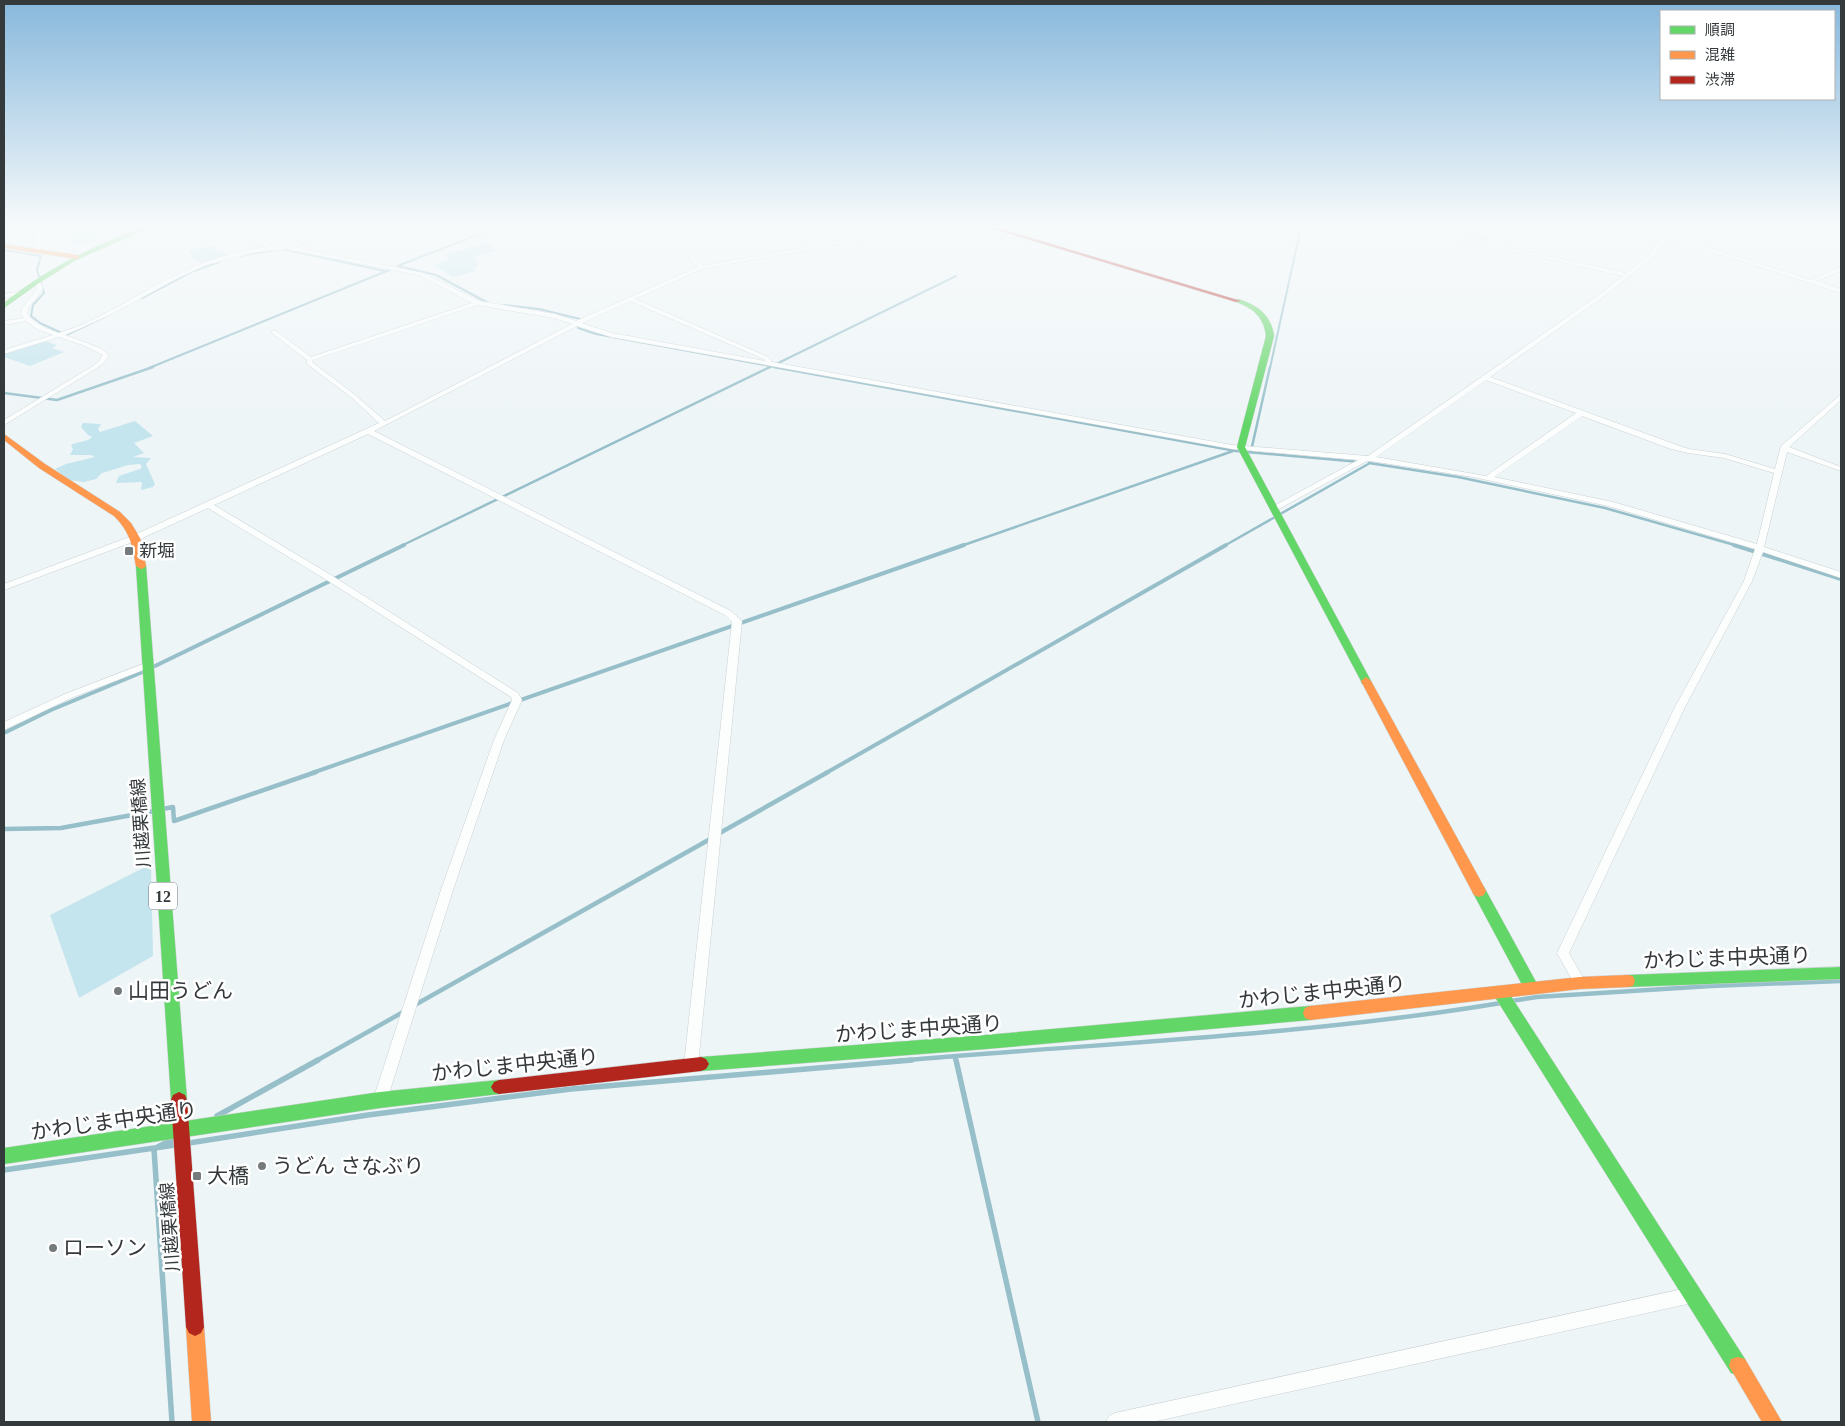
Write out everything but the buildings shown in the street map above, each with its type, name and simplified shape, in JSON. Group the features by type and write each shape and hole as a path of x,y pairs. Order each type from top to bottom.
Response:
{"street":[{"path":"4,296 17,294"},
{"path":"4,306 17,294"},
{"path":"4,423 84,375 102,362 105,357 105,353 99,349 58,335 32,323 26,318 24,314 26,307 36,294"},
{"path":"4,352 58,335 108,314 145,294"},
{"path":"460,294 477,303 538,312 579,322 591,329 611,335 770,364 1241,447 1298,454 1367,458 1444,469 1610,504 1760,548 1841,575"},
{"path":"4,588 135,538 367,432 579,322 642,294"},
{"path":"1212,294 1244,303 1261,312 1271,327 1241,447 1531,988"},
{"path":"1275,510 1367,458 1602,294"},
{"path":"630,299 766,358 770,364"},
{"path":"310,359 477,303"},
{"path":"4,323 26,318"},
{"path":"274,332 310,359 309,363 353,396 384,424"},
{"path":"1485,377 1580,414 1688,452 1725,456 1778,472"},
{"path":"1580,983 1563,953 1680,706 1748,581 1760,548 1784,448 1841,397"},
{"path":"1488,478 1580,414"},
{"path":"367,432 728,612 737,621 691,1065"},
{"name":"川越栗橋線","path":"4,436 42,466 117,514 128,525 135,538 141,562 202,1422"},
{"path":"1784,448 1841,469"},
{"path":"207,504 336,582 515,695 517,700 499,740 447,890 380,1100"},
{"path":"4,726 68,696 148,665"},
{"name":"かわじま中央通り","path":"4,1156 380,1100 691,1065 1266,1018 1580,983 1841,973"},
{"path":"1500,992 1773,1422"},
{"path":"1115,1422 1692,1295"}],"shaded area":[{"path":"45,341 57,345 52,348 64,352 30,366 4,357 4,353"},
{"path":"135,421 153,436 134,443 144,453 133,457 151,458 146,464 155,484 153,487 141,490 142,482 116,483 119,476 140,469 142,467 140,464 128,465 102,473 96,479 84,482 69,480 55,469 66,464 95,457 91,455 70,455 73,449 71,445 92,437 81,427 83,423 101,424 98,429 100,432"},
{"path":"151,864 153,956 79,998 50,915"}],"waterway":[{"path":"43,294 33,305 31,316 40,323 66,335 104,317"},
{"path":"142,298 150,294"},
{"path":"149,368 331,294"},
{"path":"471,294 490,304"},
{"path":"772,366 920,294"},
{"path":"1270,368 1286,294"},
{"path":"504,305 539,309 580,319 578,328 596,334 772,366"},
{"path":"772,366 781,368"},
{"path":"4,393 57,400 153,367"},
{"path":"401,546 770,367"},
{"path":"774,367 1236,451 1360,462"},
{"path":"1251,451 1270,367"},
{"path":"961,546 1233,451"},
{"path":"1224,546 1370,463"},
{"path":"1370,463 1458,477 1605,508 1738,546"},
{"path":"153,667 404,545"},
{"path":"312,773 964,545"},
{"path":"826,773 1226,545"},
{"path":"1734,545 1841,579"},
{"path":"4,733 51,710 145,671"},
{"path":"163,809 173,807 174,821 316,772"},
{"path":"718,834 828,772"},
{"path":"4,829 61,828 154,811"},
{"path":"413,1006 712,838"},
{"path":"1511,1001 1537,997 1711,986 1841,981"},
{"path":"898,1061 1276,1031 1426,1014 1501,1003"},
{"path":"316,1061 405,1011"},
{"path":"955,1057 956,1061"},
{"path":"217,1116 318,1060"},
{"path":"189,1143 368,1115 571,1089 912,1060"},
{"path":"956,1060 1038,1422"},
{"path":"156,1148 173,1139"},
{"path":"156,1148 175,1145"},
{"path":"4,1170 156,1148"},
{"path":"156,1148 154,1149 172,1422"}],"traffic: fast":[{"path":"4,306 19,294"},
{"path":"1238,301 1256,309 1264,317 1270,336 1241,447 1366,681"},
{"path":"141,566 179,1100"},
{"path":"1479,891 1531,987"},
{"path":"1628,981 1841,973"},
{"path":"1500,992 1738,1366"},
{"path":"701,1064 986,1042 1310,1013"},
{"path":"4,1156 380,1100 499,1087"}],"traffic: slow":[{"path":"4,436 42,466 117,514 128,525 135,538 141,566"},
{"path":"1366,681 1479,891"},
{"path":"1310,1013 1580,983 1628,981"},
{"path":"195,1327 202,1422"},
{"path":"1738,1366 1773,1422"}],"traffic: jam":[{"path":"1213,294 1238,301"},
{"path":"499,1087 701,1064"},
{"path":"179,1100 195,1327"}],"place":[{"name":"新堀","path":"129,551"},
{"name":"山田うどん","path":"118,991"},
{"name":"うどん さなぶり","path":"262,1166"},
{"name":"大橋","path":"197,1176"},
{"name":"ローソン","path":"53,1248"}]}
